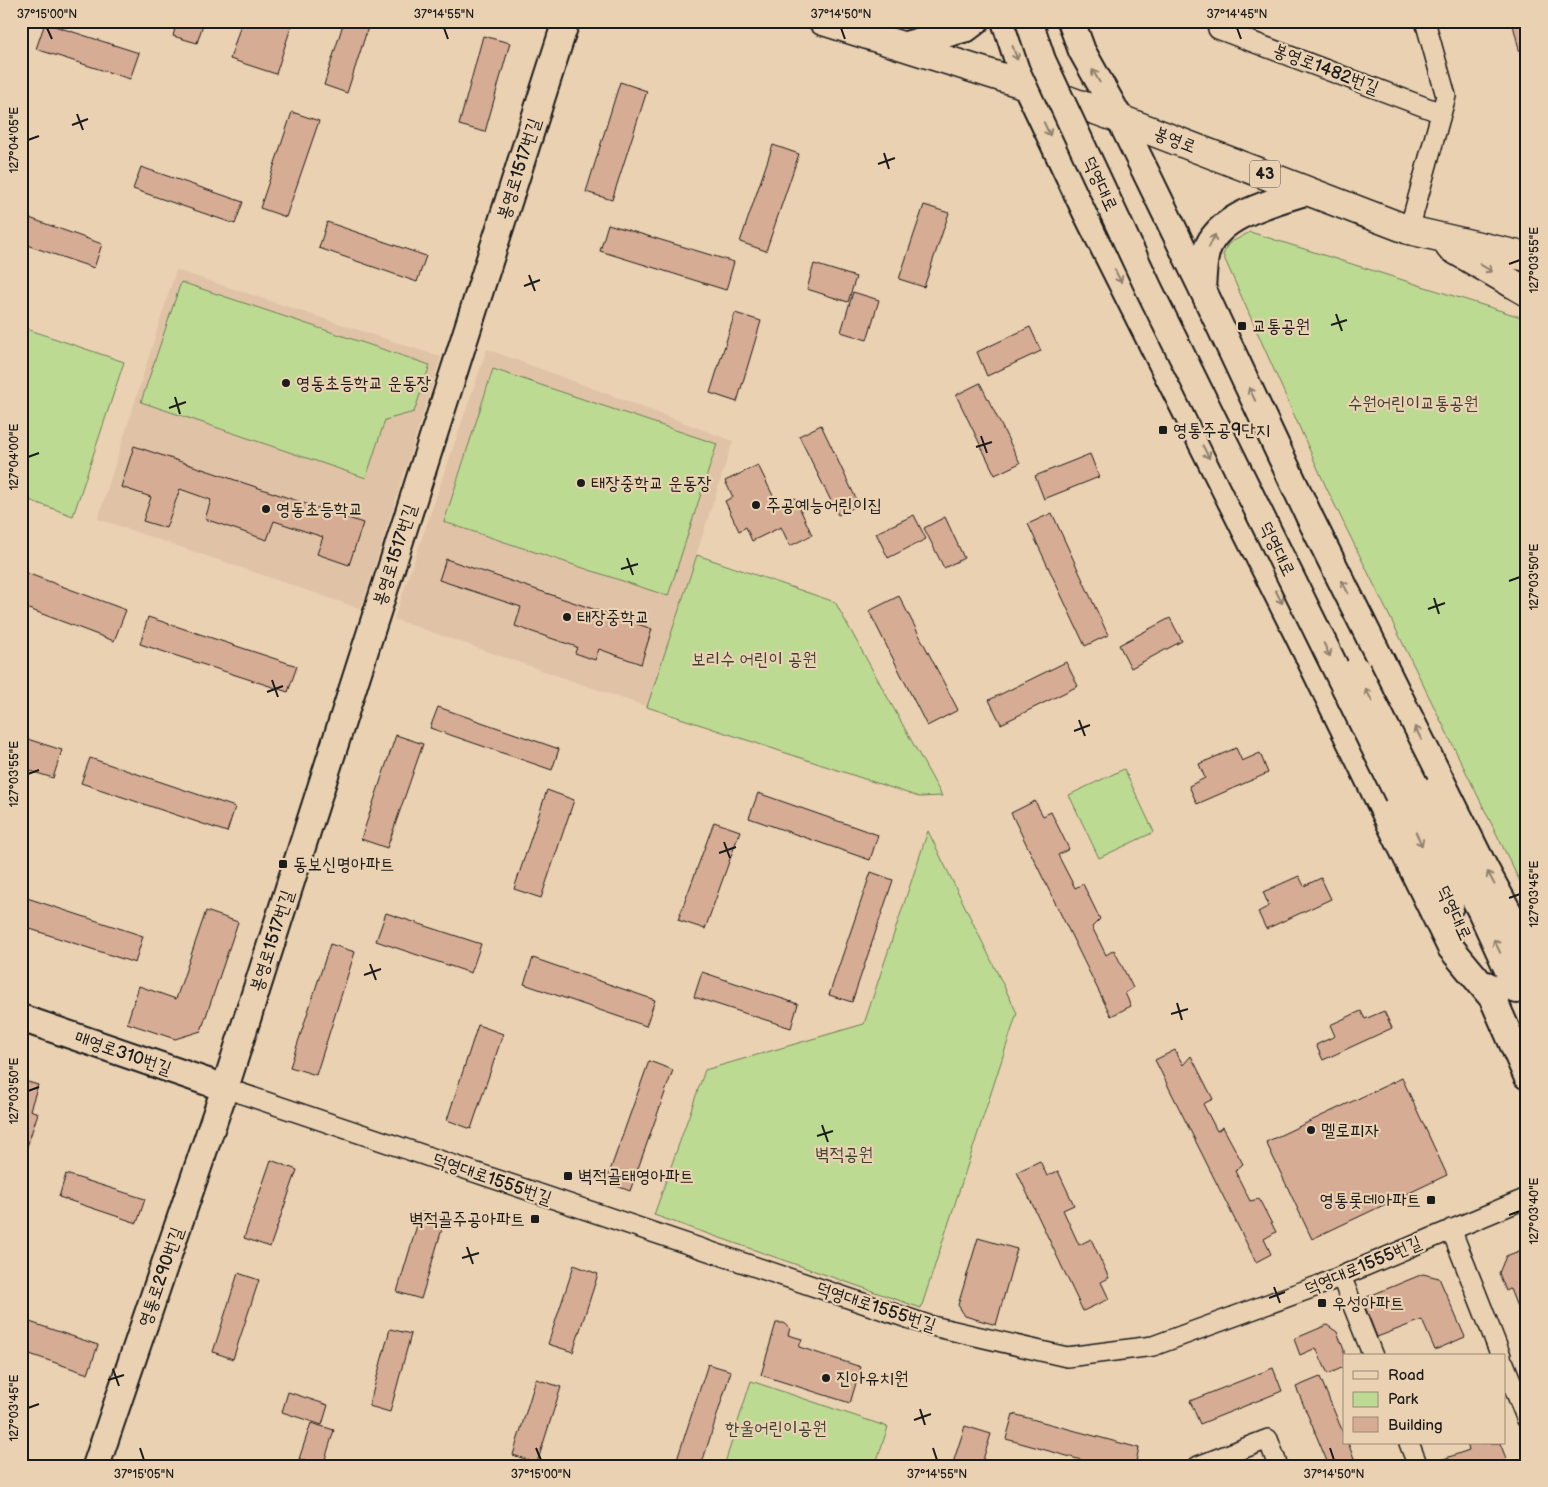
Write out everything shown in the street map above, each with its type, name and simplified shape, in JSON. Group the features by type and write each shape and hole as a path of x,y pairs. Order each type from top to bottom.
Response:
{"main road":[{"name":"봉영로1517번길","path":"225,1088 566,21"},
{"name":"봉영로","path":"823,21 1026,85 1419,232 1527,257"},
{"path":"902,46 967,28 976,21"},
{"path":"1005,21 1026,85 1134,309 1298,635 1451,948 1513,999"},
{"name":"덕영대로","path":"1029,21 1042,60 1149,289 1407,790 1481,911 1513,999 1527,1076"},
{"name":"덕영대로","path":"1046,21 1054,45 1160,283 1407,790"},
{"path":"1072,21 1082,51 1120,119 1310,518 1486,869 1522,926 1513,999"},
{"path":"1202,288 1205,255 1216,233 1221,228 1238,216 1307,191"},
{"path":"1419,232 1527,292"},
{"name":"매영로310번길","path":"21,1018 225,1088"},
{"name":"영통로290번길","path":"96,1466 225,1088"}],"street":[{"name":"봉영로1482번길","path":"1216,21 1218,29 1441,113"},
{"path":"1419,232 1441,113 1446,96 1425,21"},
{"name":"덕영대로1555번길","path":"225,1088 928,1325 1067,1357 1153,1346 1341,1276 1527,1198"},
{"path":"1451,1229 1500,1354"},
{"path":"1341,1276 1372,1354"},
{"path":"1506,1368 1527,1420"},
{"path":"1198,1466 1268,1439 1278,1466"},
{"path":"1409,1444 1418,1466"}],"shaded area":[{"path":"176,270 441,357 361,609 98,519"},
{"path":"487,349 733,441 647,707 394,619"}],"green space":[{"name":"수원어린이교통공원","path":"1250,232 1527,319 1527,896 1326,487 1223,255 1228,244"},
{"name":"영동초등학교 운동장","path":"181,282 430,365 414,412 385,420 366,478 141,402"},
{"path":"21,327 124,362 73,516 21,497"},
{"name":"태장중학교 운동장","path":"493,369 717,444 668,596 444,522"},
{"name":"보리수 어린이 공원","path":"697,555 835,602 942,796 919,797 647,707"},
{"path":"1124,769 1154,832 1099,858 1069,795"},
{"name":"벽적공원","path":"928,831 1017,1013 921,1308 654,1215 705,1070 864,1024"},
{"name":"한울어린이공원","path":"751,1381 888,1427 875,1466 724,1466"}],"building":[{"path":"177,21 204,21 197,43 173,36"},
{"path":"242,21 293,21 276,74 230,59"},
{"path":"344,21 370,21 347,93 324,85"},
{"path":"1512,21 1527,21 1527,61 1522,61"},
{"path":"45,23 139,53 130,79 36,49"},
{"path":"483,36 510,43 485,132 459,125"},
{"path":"620,82 647,91 612,200 586,192"},
{"path":"292,112 319,121 286,217 260,208"},
{"path":"773,145 799,154 766,251 740,242"},
{"path":"141,167 243,202 235,224 133,189"},
{"path":"924,205 949,213 924,287 899,279"},
{"path":"21,215 102,244 94,268 21,243"},
{"path":"327,222 426,256 417,282 319,248"},
{"path":"608,224 734,262 726,290 600,251"},
{"path":"814,264 856,277 848,302 807,289"},
{"path":"853,292 879,300 867,340 841,332"},
{"path":"735,313 761,321 737,402 710,393"},
{"path":"1030,327 1041,351 987,376 977,352"},
{"path":"980,383 1020,463 995,475 956,395"},
{"path":"821,425 859,505 838,515 799,436"},
{"name":"영동초등학교","path":"134,446 363,523 349,565 317,554 323,537 274,521 267,540 205,519 211,500 180,489 166,528 143,521 151,497 121,487"},
{"path":"1090,454 1099,477 1044,499 1035,476"},
{"path":"758,465 778,506 795,498 812,535 790,546 781,527 752,541 746,527 739,531 725,501 733,497 725,481"},
{"path":"1052,513 1108,635 1085,646 1028,524"},
{"path":"914,515 926,539 888,558 876,533"},
{"path":"945,517 964,558 944,568 924,528"},
{"name":"태장중학교","path":"446,559 652,629 641,664 599,649 595,660 575,653 577,647 515,626 521,607 439,580"},
{"path":"21,571 126,610 114,641 21,606"},
{"path":"899,596 958,710 927,726 869,611"},
{"path":"148,617 297,666 288,692 140,644"},
{"path":"1170,618 1182,641 1131,668 1119,645"},
{"path":"1066,662 1078,686 1001,724 989,700"},
{"path":"438,707 559,749 552,770 430,728"},
{"path":"396,735 423,744 387,848 361,839"},
{"path":"21,737 62,750 53,778 21,768"},
{"path":"1236,748 1242,761 1260,753 1268,773 1197,804 1189,786 1205,778 1199,764"},
{"path":"90,758 235,807 227,832 81,783"},
{"path":"547,790 574,800 541,898 514,889"},
{"path":"758,793 878,835 870,860 749,818"},
{"path":"1035,801 1043,816 1051,812 1069,849 1058,855 1075,888 1083,884 1100,919 1092,927 1106,955 1114,950 1133,988 1125,993 1131,1006 1111,1016 1011,813"},
{"path":"714,822 740,831 705,929 678,920"},
{"path":"871,872 893,880 852,1002 829,995"},
{"path":"1299,876 1304,886 1321,878 1331,899 1266,929 1258,912 1269,906 1263,892"},
{"path":"21,896 143,936 135,963 21,926"},
{"path":"206,911 238,922 201,1031 175,1039 127,1023 139,986 176,999"},
{"path":"386,913 481,944 471,973 376,941"},
{"path":"330,944 355,952 316,1075 290,1067"},
{"path":"533,958 655,1000 646,1026 524,984"},
{"path":"702,972 798,1004 791,1028 694,997"},
{"path":"1361,1011 1365,1019 1384,1011 1392,1028 1323,1060 1316,1045 1335,1036 1330,1025"},
{"path":"478,1025 503,1034 471,1129 447,1120"},
{"path":"1175,1050 1183,1065 1191,1056 1213,1099 1203,1104 1217,1131 1223,1127 1243,1164 1235,1171 1250,1201 1259,1199 1276,1232 1264,1239 1271,1254 1256,1262 1155,1060"},
{"path":"649,1061 673,1070 630,1191 606,1182"},
{"path":"1402,1078 1447,1175 1312,1239 1266,1142"},
{"path":"21,1080 38,1085 30,1110 38,1113 24,1156 21,1156"},
{"path":"271,1160 297,1170 270,1247 244,1238"},
{"path":"1040,1161 1047,1176 1058,1171 1074,1205 1063,1210 1079,1245 1091,1239 1109,1278 1101,1282 1109,1299 1083,1311 1017,1172"},
{"path":"66,1174 145,1199 137,1223 59,1197"},
{"path":"421,1212 445,1219 421,1299 397,1292"},
{"path":"978,1238 1017,1249 996,1325 965,1316 958,1305"},
{"path":"1527,1248 1526,1330 1510,1289 1506,1291 1499,1273 1506,1256"},
{"path":"574,1265 598,1274 573,1352 548,1344"},
{"path":"238,1273 259,1280 233,1359 213,1352"},
{"path":"1423,1274 1439,1278 1465,1337 1435,1350 1422,1320 1377,1337 1362,1299"},
{"path":"21,1319 98,1345 88,1374 21,1351"},
{"path":"776,1323 784,1323 790,1328 788,1335 802,1339 799,1347 861,1367 850,1403 761,1375"},
{"path":"1327,1325 1337,1332 1344,1350 1343,1367 1328,1374 1316,1348 1300,1355 1294,1339"},
{"path":"390,1329 411,1334 390,1412 369,1406"},
{"path":"708,1364 731,1371 701,1466 675,1466"},
{"path":"1273,1368 1282,1391 1200,1424 1190,1401"},
{"path":"1320,1377 1343,1433 1343,1444 1348,1444 1357,1466 1329,1466 1296,1387"},
{"path":"536,1379 561,1387 537,1463 513,1455"},
{"path":"288,1392 328,1405 322,1425 282,1412"},
{"path":"1013,1414 1139,1448 1135,1466 1103,1466 1006,1439"},
{"path":"311,1423 334,1430 323,1466 299,1459"},
{"path":"965,1426 991,1434 981,1466 952,1466"},
{"path":"1467,1444 1500,1444 1509,1466 1430,1466 1429,1464 1469,1450"}],"place":[{"name":"교통공원","path":"1242,326"},
{"name":"영동초등학교 운동장","path":"286,383"},
{"name":"영통주공9단지","path":"1163,430"},
{"name":"태장중학교 운동장","path":"581,483"},
{"name":"주공예능어린이집","path":"756,505"},
{"name":"영동초등학교","path":"266,509"},
{"name":"태장중학교","path":"567,617"},
{"name":"동보신명아파트","path":"283,864"},
{"name":"멜로피자","path":"1311,1130"},
{"name":"벽적골태영아파트","path":"568,1176"},
{"name":"영통롯데아파트","path":"1431,1200"},
{"name":"벽적골주공아파트","path":"535,1219"},
{"name":"우성아파트","path":"1322,1303"},
{"name":"진아유치원","path":"826,1378"}]}
